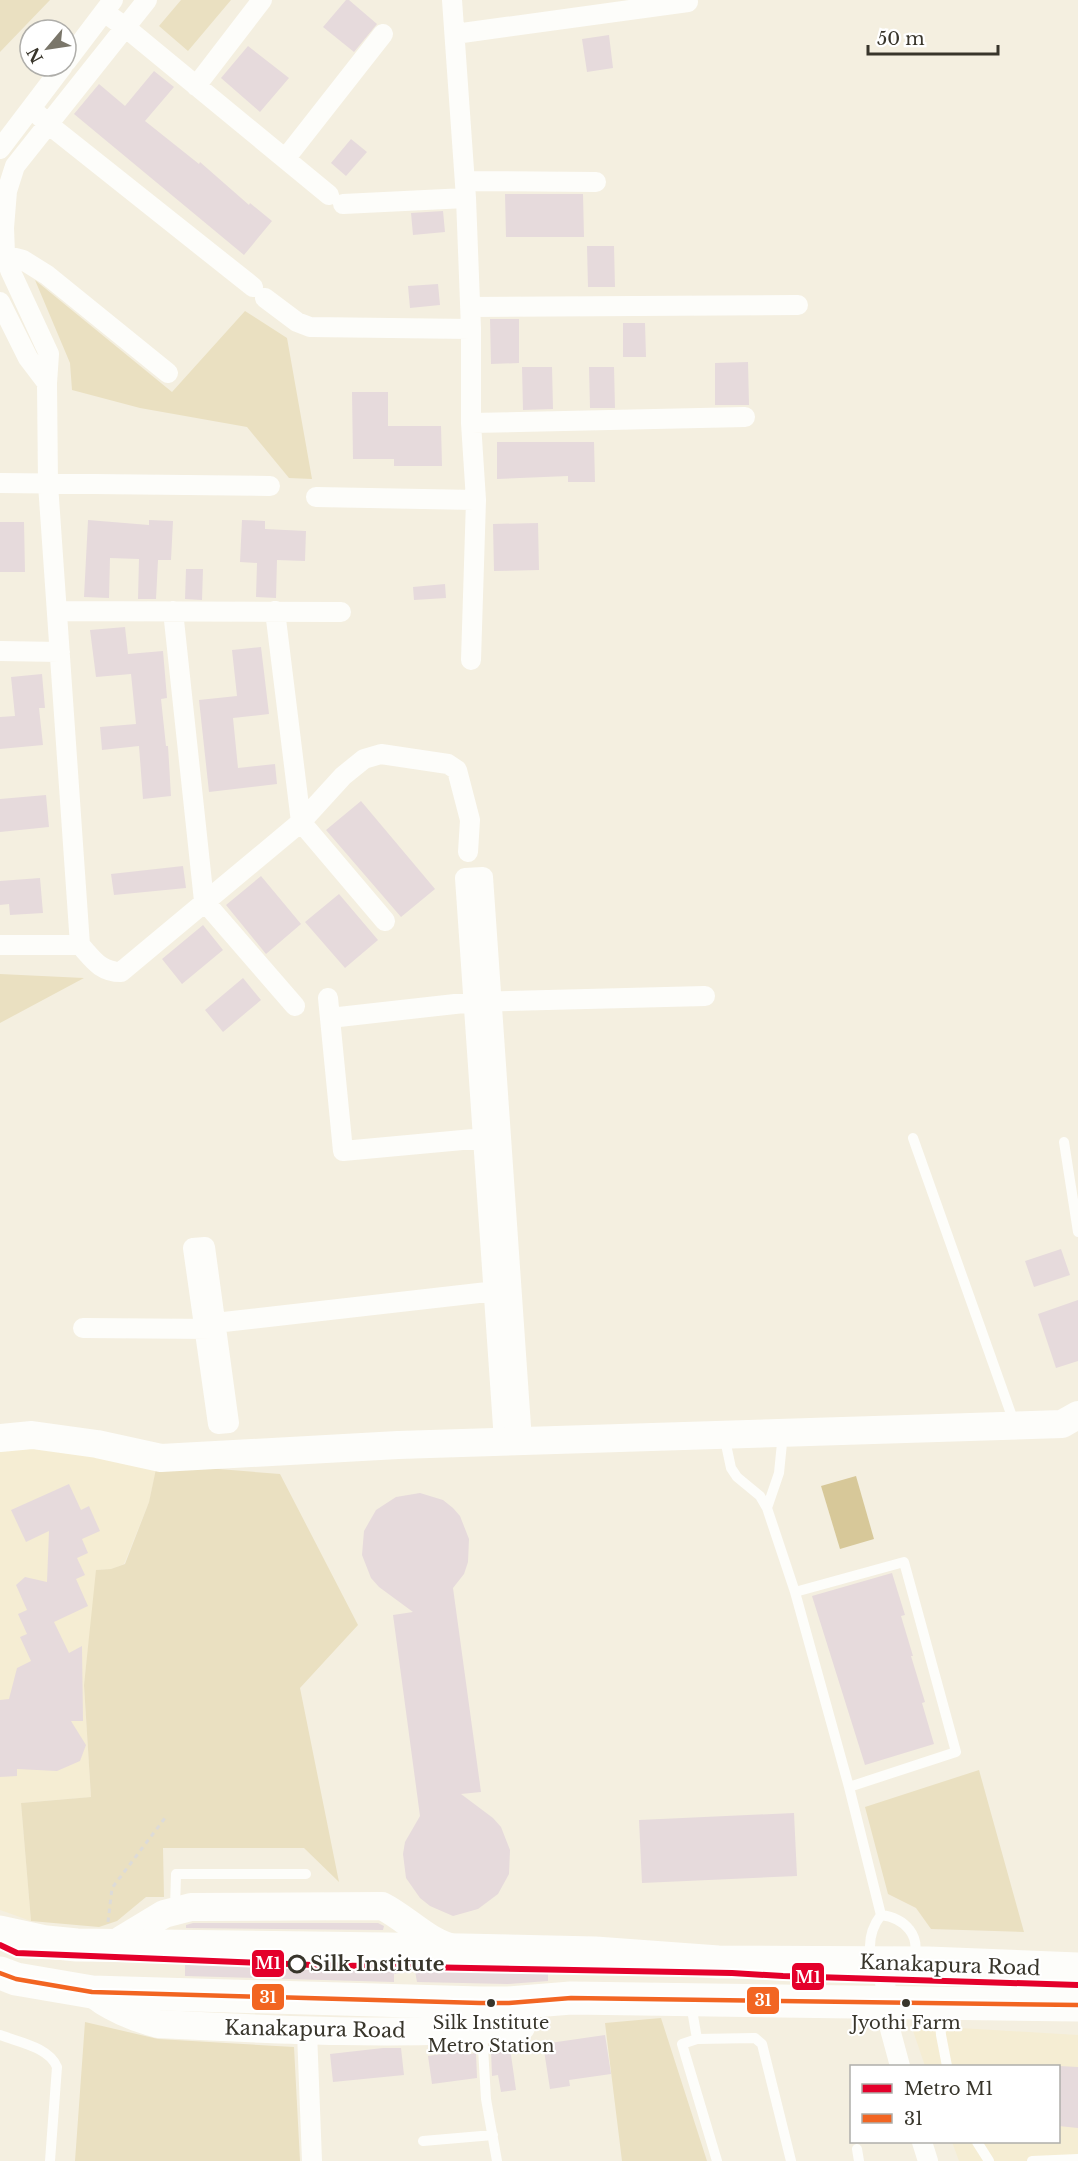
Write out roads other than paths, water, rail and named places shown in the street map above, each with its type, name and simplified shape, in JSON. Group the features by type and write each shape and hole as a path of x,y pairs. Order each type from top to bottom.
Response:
{"highway":[{"name":"Kanakapura Road","path":"0,1932 46,1942 77,1944 595,1953 718,1962 889,1963 1078,1969"},
{"name":"Kanakapura Road","path":"0,1974 16,1979 92,1992 481,2016 525,2001 571,1998 938,2005 1078,2005"}],"street":[{"path":"147,0 15,166 7,191 4,228 3,254 49,354 48,484 80,945 97,964 109,972 122,972 301,822 343,776 364,759 381,754 448,764 457,770 470,820 468,852"},
{"path":"196,86 262,0"},
{"path":"452,0 466,190 471,329 471,423 476,500 471,660"},
{"path":"454,34 688,2"},
{"path":"78,46 109,6 125,27 336,200 596,182"},
{"path":"285,159 383,34"},
{"path":"0,149 54,78"},
{"path":"31,108 48,124 297,322 310,327 471,329"},
{"path":"3,254 23,260 47,275 168,373"},
{"path":"0,302 28,358 47,383"},
{"path":"470,307 798,304"},
{"path":"471,423 745,417"},
{"path":"0,483 270,486"},
{"path":"316,497 476,500"},
{"path":"57,611 341,612"},
{"path":"173,611 204,902 295,1006"},
{"path":"275,611 301,822 385,921"},
{"path":"0,651 60,652"},
{"path":"482,1002 483,877 465,878 482,1002 513,1441"},
{"path":"0,945 80,945"},
{"path":"330,1018 482,1002 705,996"},
{"path":"328,998 343,1150 492,1137"},
{"path":"83,1328 212,1327 503,1290"},
{"path":"0,1438 32,1435 98,1444 161,1458 398,1445 1062,1424 1078,1415"},
{"name":"Kanakapura Road","path":"117,1944 164,1914 191,1907 382,1906 397,1914 427,1937 447,1947 462,1950"},
{"path":"889,1963 887,2004 890,2029 899,2065"},
{"name":"Kanakapura Road","path":"92,1992 98,1998 140,2020 158,2024 307,2032 481,2016"},
{"path":"307,2032 312,2161"},
{"path":"922,2143 928,2161"}],"lane":[{"path":"913,1138 1015,1425"},
{"path":"1064,1142 1078,1232"},
{"path":"767,1508 779,1473 783,1432"},
{"path":"724,1434 731,1468 737,1477 760,1496 767,1508 795,1592 881,1915"},
{"path":"795,1592 904,1562 956,1752 849,1788"},
{"path":"175,1910 176,1874 306,1874"},
{"path":"881,1915 897,1919 911,1930 916,1946 889,1963 870,1940 875,1923 881,1915"},
{"path":"691,2001 697,2039"},
{"path":"938,2005 947,2065"},
{"path":"481,2016 486,2099 496,2161"},
{"path":"0,2035 54,2059 57,2067 50,2161"},
{"path":"717,2161 682,2044 697,2039 755,2038 759,2040 762,2044 791,2161"},
{"path":"423,2141 493,2135"},
{"path":"978,2143 990,2161"},
{"path":"857,2149 859,2161"},
{"path":"1032,2161 1078,2159"}],"metro line":[{"name":"M1","path":"0,1945 17,1953 313,1965 732,1973 1078,1985"}],"place":[{"name":"Silk Institute","path":"297,1964"},
{"name":"Silk Institute Metro Station","path":"491,2003"},
{"name":"Jyothi Farm","path":"906,2003"}]}
